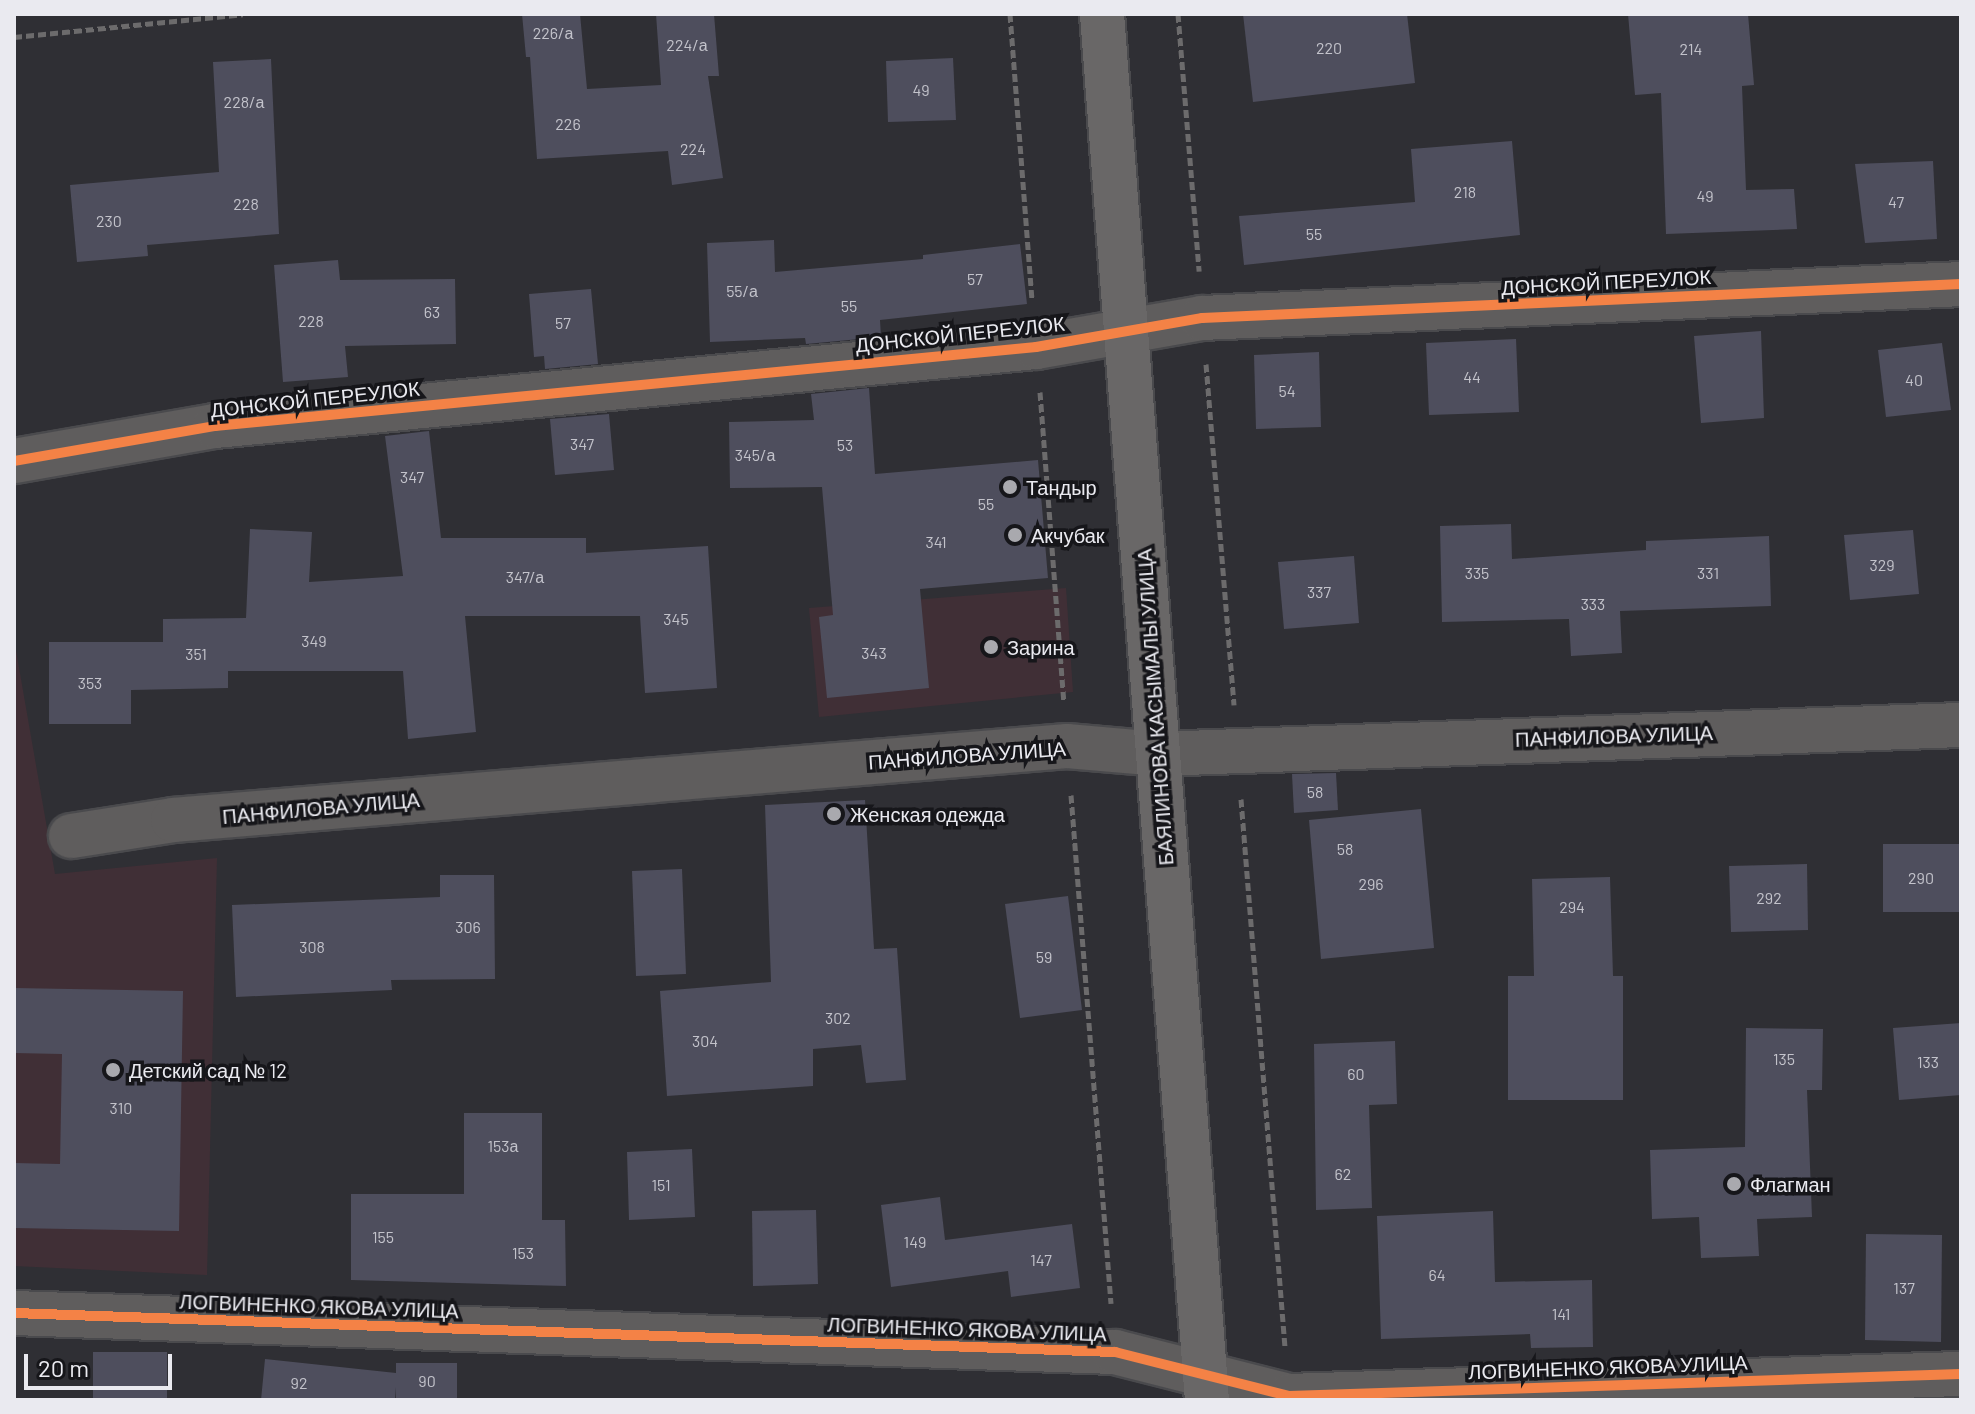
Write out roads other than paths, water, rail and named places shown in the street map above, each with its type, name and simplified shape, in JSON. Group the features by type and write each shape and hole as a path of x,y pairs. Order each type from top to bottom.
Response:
{"main road":[{"name":"БАЯЛИНОВА КАСЫМАЛЫ УЛИЦА","path":"1102,14 1206,1385"}],"street":[{"name":"ДОНСКОЙ ПЕРЕУЛОК","path":"14,461 215,426 1036,347 1125,329 1202,318 1961,284"},
{"name":"ПАНФИЛОВА УЛИЦА","path":"71,836 173,820 1067,746 1158,754 1961,725"},
{"name":"ЛОГВИНЕНКО ЯКОВА УЛИЦА","path":"14,1313 1115,1352 1206,1385 1289,1396 1961,1374"}],"place":[{"name":"Тандыр","path":"1010,487"},
{"name":"Акчубак","path":"1015,535"},
{"name":"Зарина","path":"991,647"},
{"name":"Женская одежда","path":"834,814"},
{"name":"Детский сад № 12","path":"113,1070"},
{"name":"Флагман","path":"1734,1184"}]}
